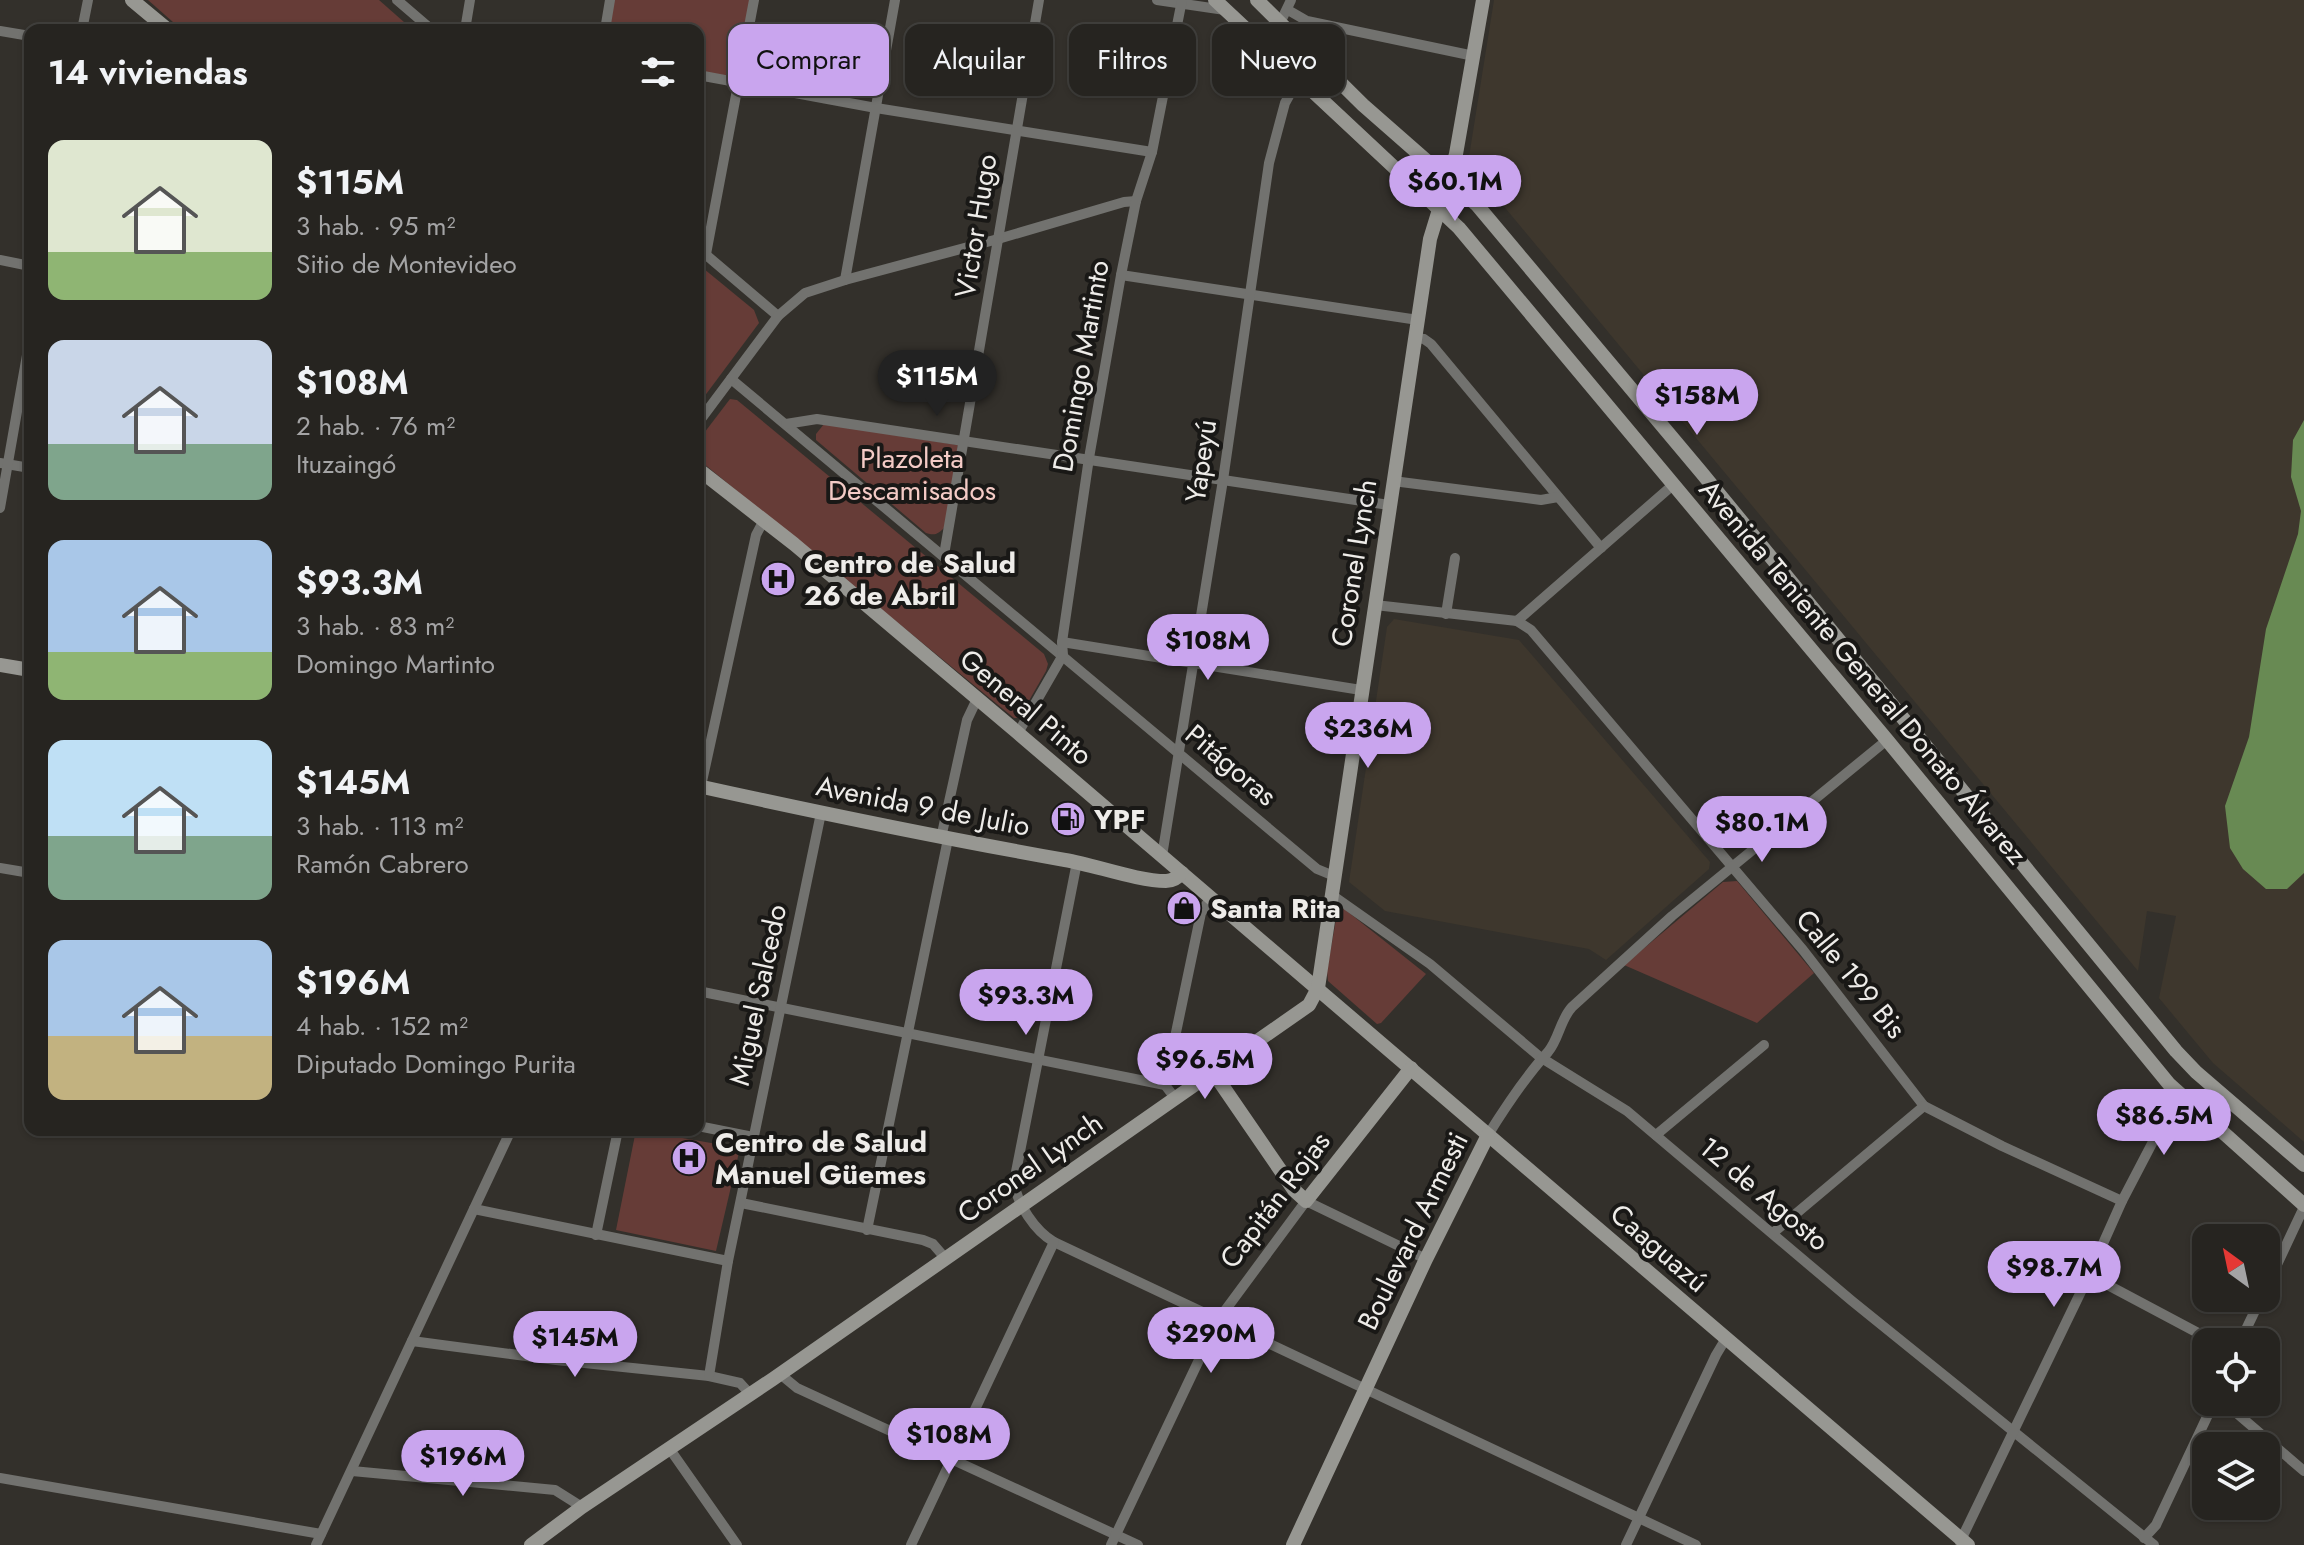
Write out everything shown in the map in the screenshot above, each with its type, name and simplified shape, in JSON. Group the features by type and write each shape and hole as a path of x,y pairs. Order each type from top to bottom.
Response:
{"main road":[{"path":"132,0 161,24"},
{"name":"Avenida Teniente General Donato Álvarez","path":"1257,0 1286,11"},
{"name":"Coronel Lynch","path":"531,1545 1309,1005 1318,988 1430,239 1456,154 1483,0"},
{"name":"Avenida Teniente General Donato Álvarez","path":"1220,5 1241,24"},
{"name":"Avenida Teniente General Donato Álvarez","path":"1345,87 1477,205 2168,1042 2196,1072 2304,1165"},
{"name":"Avenida Teniente General Donato Álvarez","path":"1318,96 1476,247 2181,1096 2304,1206"},
{"name":"General Pinto","path":"704,474 764,520 1318,988"},
{"path":"0,665 24,669"},
{"name":"Avenida 9 de Julio","path":"704,787 945,839 1168,881 1175,880 1182,873"},
{"name":"Caaguazú","path":"1318,988 1962,1543"},
{"name":"Capitán Rojas","path":"1306,1201 1411,1068"},
{"path":"1213,1072 1294,1190 1306,1201"},
{"name":"Boulevard Armesti","path":"1293,1545 1426,1259 1488,1135"}],"street":[{"path":"83,24 88,0"},
{"path":"397,0 425,24"},
{"path":"466,24 470,0"},
{"path":"606,24 610,0"},
{"path":"750,24 754,0"},
{"path":"845,280 895,0"},
{"name":"Victor Hugo","path":"944,555 1039,0"},
{"path":"1157,0 1220,5"},
{"name":"Domingo Martinto","path":"1063,655 1062,642 1089,458 1121,275 1136,201 1152,152 1181,2"},
{"path":"1286,11 1307,21 1474,56"},
{"path":"0,31 24,35"},
{"path":"704,76 728,80"},
{"path":"704,242 736,96"},
{"path":"813,96 1152,152"},
{"name":"Yapeyú","path":"1162,856 1223,480 1269,163 1289,96"},
{"path":"704,415 778,316 805,293 1136,201"},
{"path":"704,253 778,316"},
{"path":"0,260 24,265"},
{"path":"1121,275 1418,320"},
{"path":"1415,338 1431,344 1601,548"},
{"path":"0,508 4,464 24,367"},
{"name":"Pitágoras","path":"731,379 1317,869 1334,876"},
{"path":"786,424 817,419 1389,505"},
{"path":"4,464 24,467"},
{"path":"1393,481 1541,500 1558,497"},
{"path":"1375,605 1517,621 1674,484"},
{"path":"704,764 756,535 764,520"},
{"path":"1446,614 1455,558"},
{"name":"Calle 199 Bis","path":"1517,621 1531,630 1733,866 1837,992 1924,1106"},
{"path":"1062,642 1361,690"},
{"path":"1018,733 1063,655"},
{"path":"867,1230 908,1034 967,720 977,699"},
{"name":"Boulevard Armesti","path":"1488,1135 1540,1057 1550,1048 1565,1014 1733,866 1887,740"},
{"name":"Miguel Salcedo","path":"709,1376 728,1261 821,813"},
{"path":"1077,862 1014,1177 1015,1190 1022,1206 1042,1234 1366,1391 1696,1545"},
{"path":"0,868 24,872"},
{"name":"12 de Agosto","path":"1332,895 1430,964 1540,1057 1627,1111 1852,1301 2149,1541"},
{"path":"1165,1085 1201,913 1211,897"},
{"path":"704,992 1165,1085 1175,1098"},
{"path":"1656,1135 1764,1045"},
{"path":"1962,1543 2122,1201 2170,1109 2181,1096"},
{"path":"1773,1233 1924,1106 1988,1140 2122,1201"},
{"path":"704,1127 753,1137"},
{"path":"316,1545 508,1136"},
{"path":"596,1235 617,1136"},
{"path":"1306,1201 1426,1259"},
{"name":"Capitán Rojas","path":"1113,1540 1218,1320 1306,1201"},
{"path":"741,1203 923,1240 933,1244 946,1259"},
{"path":"2280,1258 2304,1206"},
{"path":"474,1209 728,1261"},
{"path":"911,1545 1054,1242"},
{"path":"2089,1275 2192,1330"},
{"path":"1626,1545 1725,1340"},
{"path":"412,1341 709,1376 740,1383 750,1394"},
{"path":"780,1374 797,1388 952,1459 1113,1540 1138,1545"},
{"path":"2149,1541 2210,1416"},
{"path":"2240,1416 2304,1471"},
{"path":"669,1448 737,1545"},
{"path":"352,1471 555,1490 582,1507"},
{"path":"0,1478 321,1534"}],"shaded area":[{"path":"1494,0 2304,0 2304,1142 2213,1063 2159,998 2176,916 2147,911 2138,971 1468,163"},
{"path":"2304,420 2304,873 2287,889 2266,889 2243,869 2230,848 2225,806 2249,737 2266,629 2298,534 2301,511 2291,477 2293,440"},
{"path":"1394,619 1519,640 1710,862 1709,869 1606,960 1589,949 1385,911 1349,882 1387,627"}],"green space":[{"path":"148,0 379,0 406,24 175,24"},
{"path":"610,0 754,0 750,24 728,24 728,80 704,76 704,24 606,24"},
{"path":"704,269 754,310 759,323 704,397"},
{"path":"730,399 737,400 1044,654 1048,664 1046,671 1019,718 1014,718 704,464 704,433"},
{"name":"Plazoleta Descamisados","path":"824,424 958,445 945,527 936,534 926,533 816,440 816,434"},
{"path":"1737,881 1814,973 1757,1023 1624,965 1723,882"},
{"path":"1338,908 1343,908 1426,974 1381,1023 1377,1024 1328,981"},
{"path":"635,1136 671,1136 740,1148 716,1251 616,1230"}],"place":[{"name":"Centro de Salud 26 de Abril","path":"778,579"},
{"name":"YPF","path":"1068,819"},
{"name":"Santa Rita","path":"1184,908"},
{"name":"Centro de Salud Manuel Güemes","path":"689,1158"}]}
